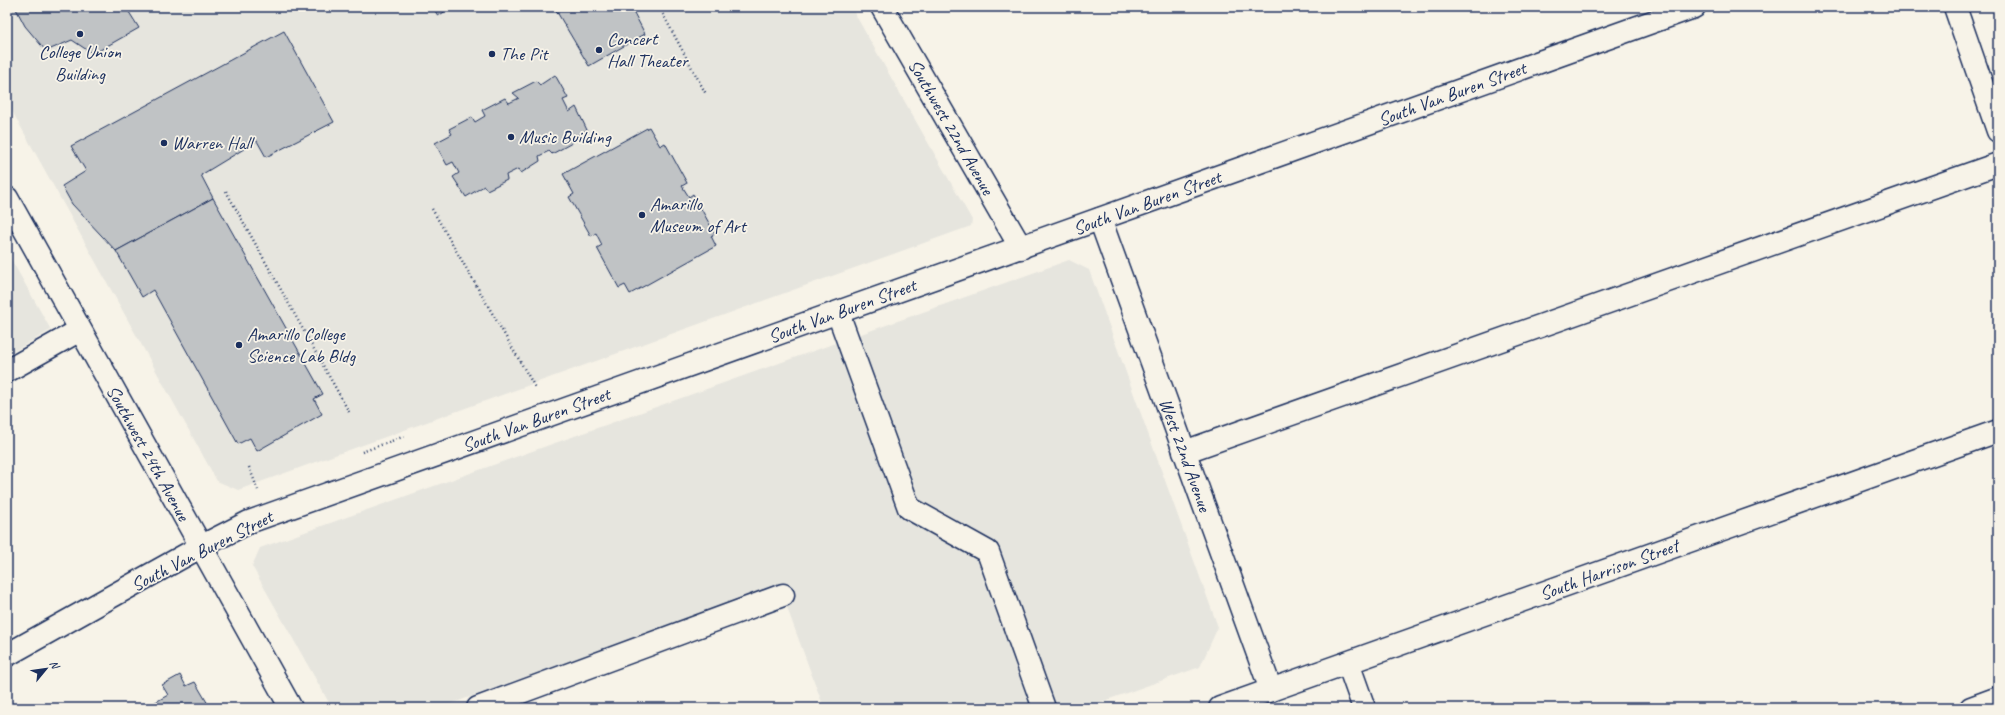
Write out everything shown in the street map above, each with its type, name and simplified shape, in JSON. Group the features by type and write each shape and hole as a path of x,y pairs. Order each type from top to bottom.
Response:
{"street":[{"name":"Southwest 22nd Avenue","path":"882,7 1021,248"},
{"name":"South Van Buren Street","path":"7,655 200,547 249,522 1694,7"},
{"path":"1955,7 1998,131"},
{"path":"1184,452 1998,164"},
{"name":"Southwest 24th Avenue","path":"7,198 291,708"},
{"name":"West 22nd Avenue","path":"1100,219 1271,690"},
{"path":"838,313 909,508 988,552 1044,708"},
{"path":"7,371 80,330"},
{"name":"South Harrison Street","path":"1220,708 1998,431"},
{"path":"478,708 783,595"},
{"path":"1348,663 1364,708"},
{"path":"1971,708 1998,698"}],"path":[{"path":"659,7 706,94"},
{"path":"226,191 349,412"},
{"path":"432,209 536,389"},
{"path":"360,453 408,435"},
{"path":"249,467 258,490 264,488"}],"shaded area":[{"path":"7,7 851,7 972,220 971,226 238,490 217,481 7,102"},
{"path":"7,252 51,330 7,355"},
{"path":"1069,260 1089,270 1218,627 1200,667 1084,708 824,708 779,586 439,708 332,708 252,566 260,548"}],"building":[{"name":"College Union Building","path":"15,7 138,7 129,12 139,28 93,54 72,40 46,51 25,26"},
{"path":"433,7 452,7 438,16"},
{"name":"Concert Hall Theater","path":"554,7 631,7 645,34 589,66"},
{"name":"Warren Hall","path":"284,31 334,122 266,157 257,141 201,175 213,198 116,251 72,204 62,186 86,171 71,146"},
{"name":"Music Building","path":"555,75 568,98 563,100 569,112 576,107 587,130 570,140 572,143 552,154 549,151 539,156 540,161 521,173 518,169 506,175 507,180 487,190 484,186 466,197 453,177 459,173 453,162 447,165 435,143 452,134 449,129 472,117 475,122 485,116 482,110 505,98 509,103 519,98 513,93 536,81 540,85"},
{"name":"Amarillo Museum of Art","path":"649,127 660,146 665,143 687,183 682,186 689,197 693,194 715,234 711,236 716,246 630,294 625,285 619,288 597,248 602,245 596,233 591,236 569,197 574,194 563,174"},
{"name":"Amarillo College Science Lab Bldg","path":"213,198 323,394 314,399 322,414 257,451 250,438 238,444 153,290 142,297 116,251"},
{"path":"180,675 186,686 195,682 208,704 201,708 145,708 168,695 162,685"}],"place":[{"name":"College Union Building","path":"80,34"},
{"name":"Concert Hall Theater","path":"599,50"},
{"name":"The Pit","path":"492,54"},
{"name":"Music Building","path":"511,137"},
{"name":"Warren Hall","path":"164,143"},
{"name":"Amarillo Museum of Art","path":"642,215"},
{"name":"Amarillo College Science Lab Bldg","path":"239,345"}]}
